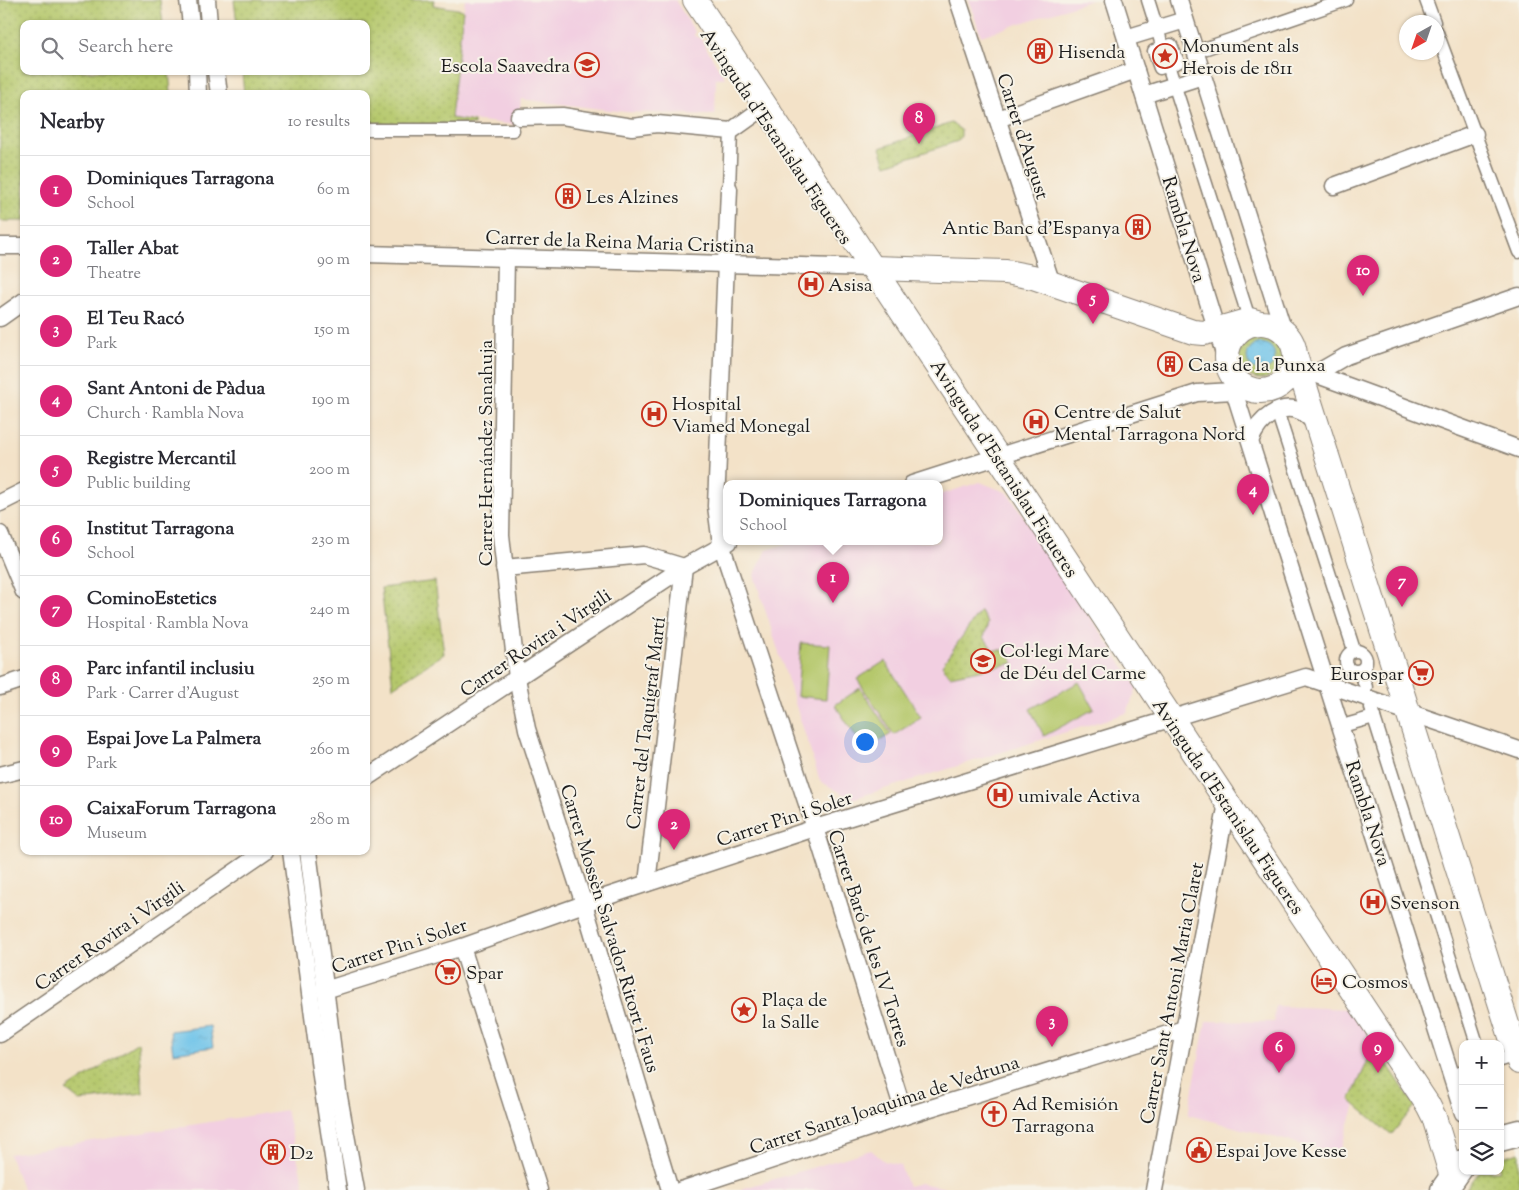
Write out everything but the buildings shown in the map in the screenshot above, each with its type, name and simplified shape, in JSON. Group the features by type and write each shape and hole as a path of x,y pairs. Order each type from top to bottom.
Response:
{"main road":[{"name":"Avinguda d'Estanislau Figueres","path":"685,0 845,240 872,268"},
{"name":"Avinguda d'Estanislau Figueres","path":"695,0 1428,1105 1434,1117 1453,1177"},
{"path":"872,268 1006,272 1052,284 1193,332 1204,333 1250,320 1252,317"},
{"path":"1252,317 1284,332 1294,346 1294,367 1288,378 1280,386 1264,391 1235,379 1227,352 1236,333 1252,317"},
{"path":"1295,355 1309,376 1319,427 1407,710 1510,1060"},
{"path":"1504,1137 1519,1133"}],"street":[{"path":"188,0 190,20"},
{"path":"207,0 209,20"},
{"name":"Carrer d'August","path":"958,0 1052,284"},
{"name":"Rambla Nova","path":"1114,0 1217,329 1235,379 1250,439 1459,1100"},
{"name":"Rambla Nova","path":"1148,0 1163,48 1171,45 1178,62 1168,65 1252,317"},
{"path":"1179,0 1284,332"},
{"path":"1195,52 1346,0"},
{"path":"1426,0 1431,15"},
{"path":"1126,38 1185,20"},
{"path":"1444,51 1519,252"},
{"path":"998,118 1136,70"},
{"path":"197,75 198,90"},
{"path":"217,75 218,90"},
{"path":"1144,95 1203,76"},
{"path":"370,130 516,123 562,116 632,127 656,124 730,131 759,111"},
{"path":"729,189 730,131"},
{"path":"1334,186 1475,134"},
{"name":"Carrer Baró de les IV Torres","path":"723,535 716,506 729,189"},
{"path":"0,246 20,246"},
{"name":"Carrer de la Reina Maria Cristina","path":"370,254 872,268"},
{"name":"Carrer Hernández Sanahuja","path":"506,258 501,535 516,678"},
{"path":"1280,386 1309,376 1346,356 1519,296"},
{"path":"0,318 20,307"},
{"path":"1309,376 1519,449"},
{"path":"925,480 1197,393 1235,379"},
{"path":"1250,439 1262,420 1277,411 1285,409 1303,412 1319,427"},
{"path":"1277,411 1354,650 1348,654 1346,663 1353,671 1360,671 1366,687"},
{"path":"0,504 20,493"},
{"path":"0,534 20,582"},
{"name":"Carrer Rovira i Virgili","path":"370,775 684,567 723,544"},
{"name":"Carrer Baró de les IV Torres","path":"726,545 906,1116"},
{"path":"504,568 644,555 684,567"},
{"name":"Carrer del Taquígraf Martí","path":"647,883 684,567"},
{"name":"Carrer Pin i Soler","path":"326,990 462,947 584,904 815,828 1170,718 1306,677 1328,685"},
{"name":"Carrer Mossèn Salvador Ritort i Faus","path":"516,678 527,729 584,904 670,1190"},
{"path":"0,687 20,680"},
{"path":"1328,685 1407,710 1519,750"},
{"name":"Rambla Nova","path":"1349,724 1373,712 1476,1040"},
{"path":"0,775 20,770"},
{"name":"Carrer Sant Antoni Maria Claret","path":"1154,1190 1227,803"},
{"name":"Carrer Rovira i Virgili","path":"0,1034 259,855"},
{"path":"292,855 338,1190"},
{"path":"309,855 338,1090 356,1190"},
{"path":"462,947 539,1190"},
{"name":"Carrer Santa Joaquima de Vedruna","path":"682,1190 906,1116 1184,1029"}],"shaded area":[{"name":"Escola Saavedra","path":"465,0 675,0 695,32 694,36 700,38 725,78 716,78 715,115 626,112 521,99 518,125 451,118"},
{"path":"969,0 1092,0 981,36"},
{"name":"Col·legi Mare de Déu del Carme","path":"980,482 1008,493 1137,687 1127,713 852,799 820,781 754,575 767,550 783,545 943,545 943,494"},
{"path":"1275,1006 1351,1009 1375,1045 1350,1100 1355,1105 1339,1154 1188,1115 1206,1021 1274,1022"},
{"path":"286,1110 305,1190 23,1190 9,1154"},
{"path":"871,1150 884,1161 900,1165 908,1186 920,1183 958,1190 738,1190"}],"green space":[{"path":"0,0 160,0 162,20 20,20 20,75 169,75 171,90 20,90 20,221 0,221"},
{"path":"234,0 434,0 433,5 463,10 451,118 474,122 474,125 370,124 370,90 244,90 242,75 370,75 370,20 236,20"},
{"path":"951,123 961,130 961,136 958,141 886,165 880,148"},
{"path":"1261,335 1273,339 1279,345 1283,357 1279,369 1273,375 1261,379 1249,375 1243,369 1239,357 1243,345 1249,339"},
{"path":"435,581 444,654 393,687 381,588"},
{"path":"980,611 988,623 984,637 993,650 1006,650 1014,663 950,676 942,665"},
{"path":"801,643 830,645 826,699 797,696"},
{"path":"885,661 921,717 894,735 857,679"},
{"path":"1079,682 1094,709 1044,736 1030,709"},
{"path":"860,688 891,734 865,750 835,705"},
{"path":"138,1042 143,1093 80,1101 66,1090"},
{"path":"1375,1045 1415,1106 1391,1135 1350,1100"},
{"path":"1519,1152 1519,1190 1465,1190 1477,1175 1504,1175 1504,1157"}],"water":[{"path":"1261,343 1271,347 1275,357 1271,367 1261,371 1251,367 1247,357 1251,347"},
{"path":"210,1026 213,1047 173,1053 170,1031"}],"place":[{"name":"Hisenda","path":"1040,51"},
{"name":"Monument als Herois de 1811","path":"1165,56"},
{"name":"Escola Saavedra","path":"587,65"},
{"name":"Parc infantil inclusiu","path":"919,144"},
{"name":"Les Alzines","path":"568,196"},
{"name":"Antic Banc d'Espanya","path":"1138,227"},
{"name":"Asisa","path":"811,284"},
{"name":"CaixaForum Tarragona","path":"1363,296"},
{"name":"Registre Mercantil","path":"1093,324"},
{"name":"Casa de la Punxa","path":"1170,364"},
{"name":"Hospital Viamed Monegal","path":"654,414"},
{"name":"Centre de Salut Mental Tarragona Nord","path":"1036,422"},
{"name":"Sant Antoni de Pàdua","path":"1253,515"},
{"name":"Dominiques Tarragona","path":"833,603"},
{"name":"CominoEstetics","path":"1402,607"},
{"name":"Col·legi Mare de Déu del Carme","path":"983,661"},
{"name":"Eurospar","path":"1421,673"},
{"name":"umivale Activa","path":"1000,795"},
{"name":"Taller Abat","path":"674,850"},
{"name":"Svenson","path":"1373,902"},
{"name":"Spar","path":"448,972"},
{"name":"Cosmos","path":"1324,981"},
{"name":"Plaça de la Salle","path":"744,1010"},
{"name":"El Teu Racó","path":"1052,1047"},
{"name":"Institut Tarragona","path":"1279,1073"},
{"name":"Espai Jove La Palmera","path":"1378,1073"},
{"name":"Ad Remisión Tarragona","path":"994,1114"},
{"name":"Espai Jove Kesse","path":"1199,1150"},
{"name":"D2","path":"273,1152"}]}
